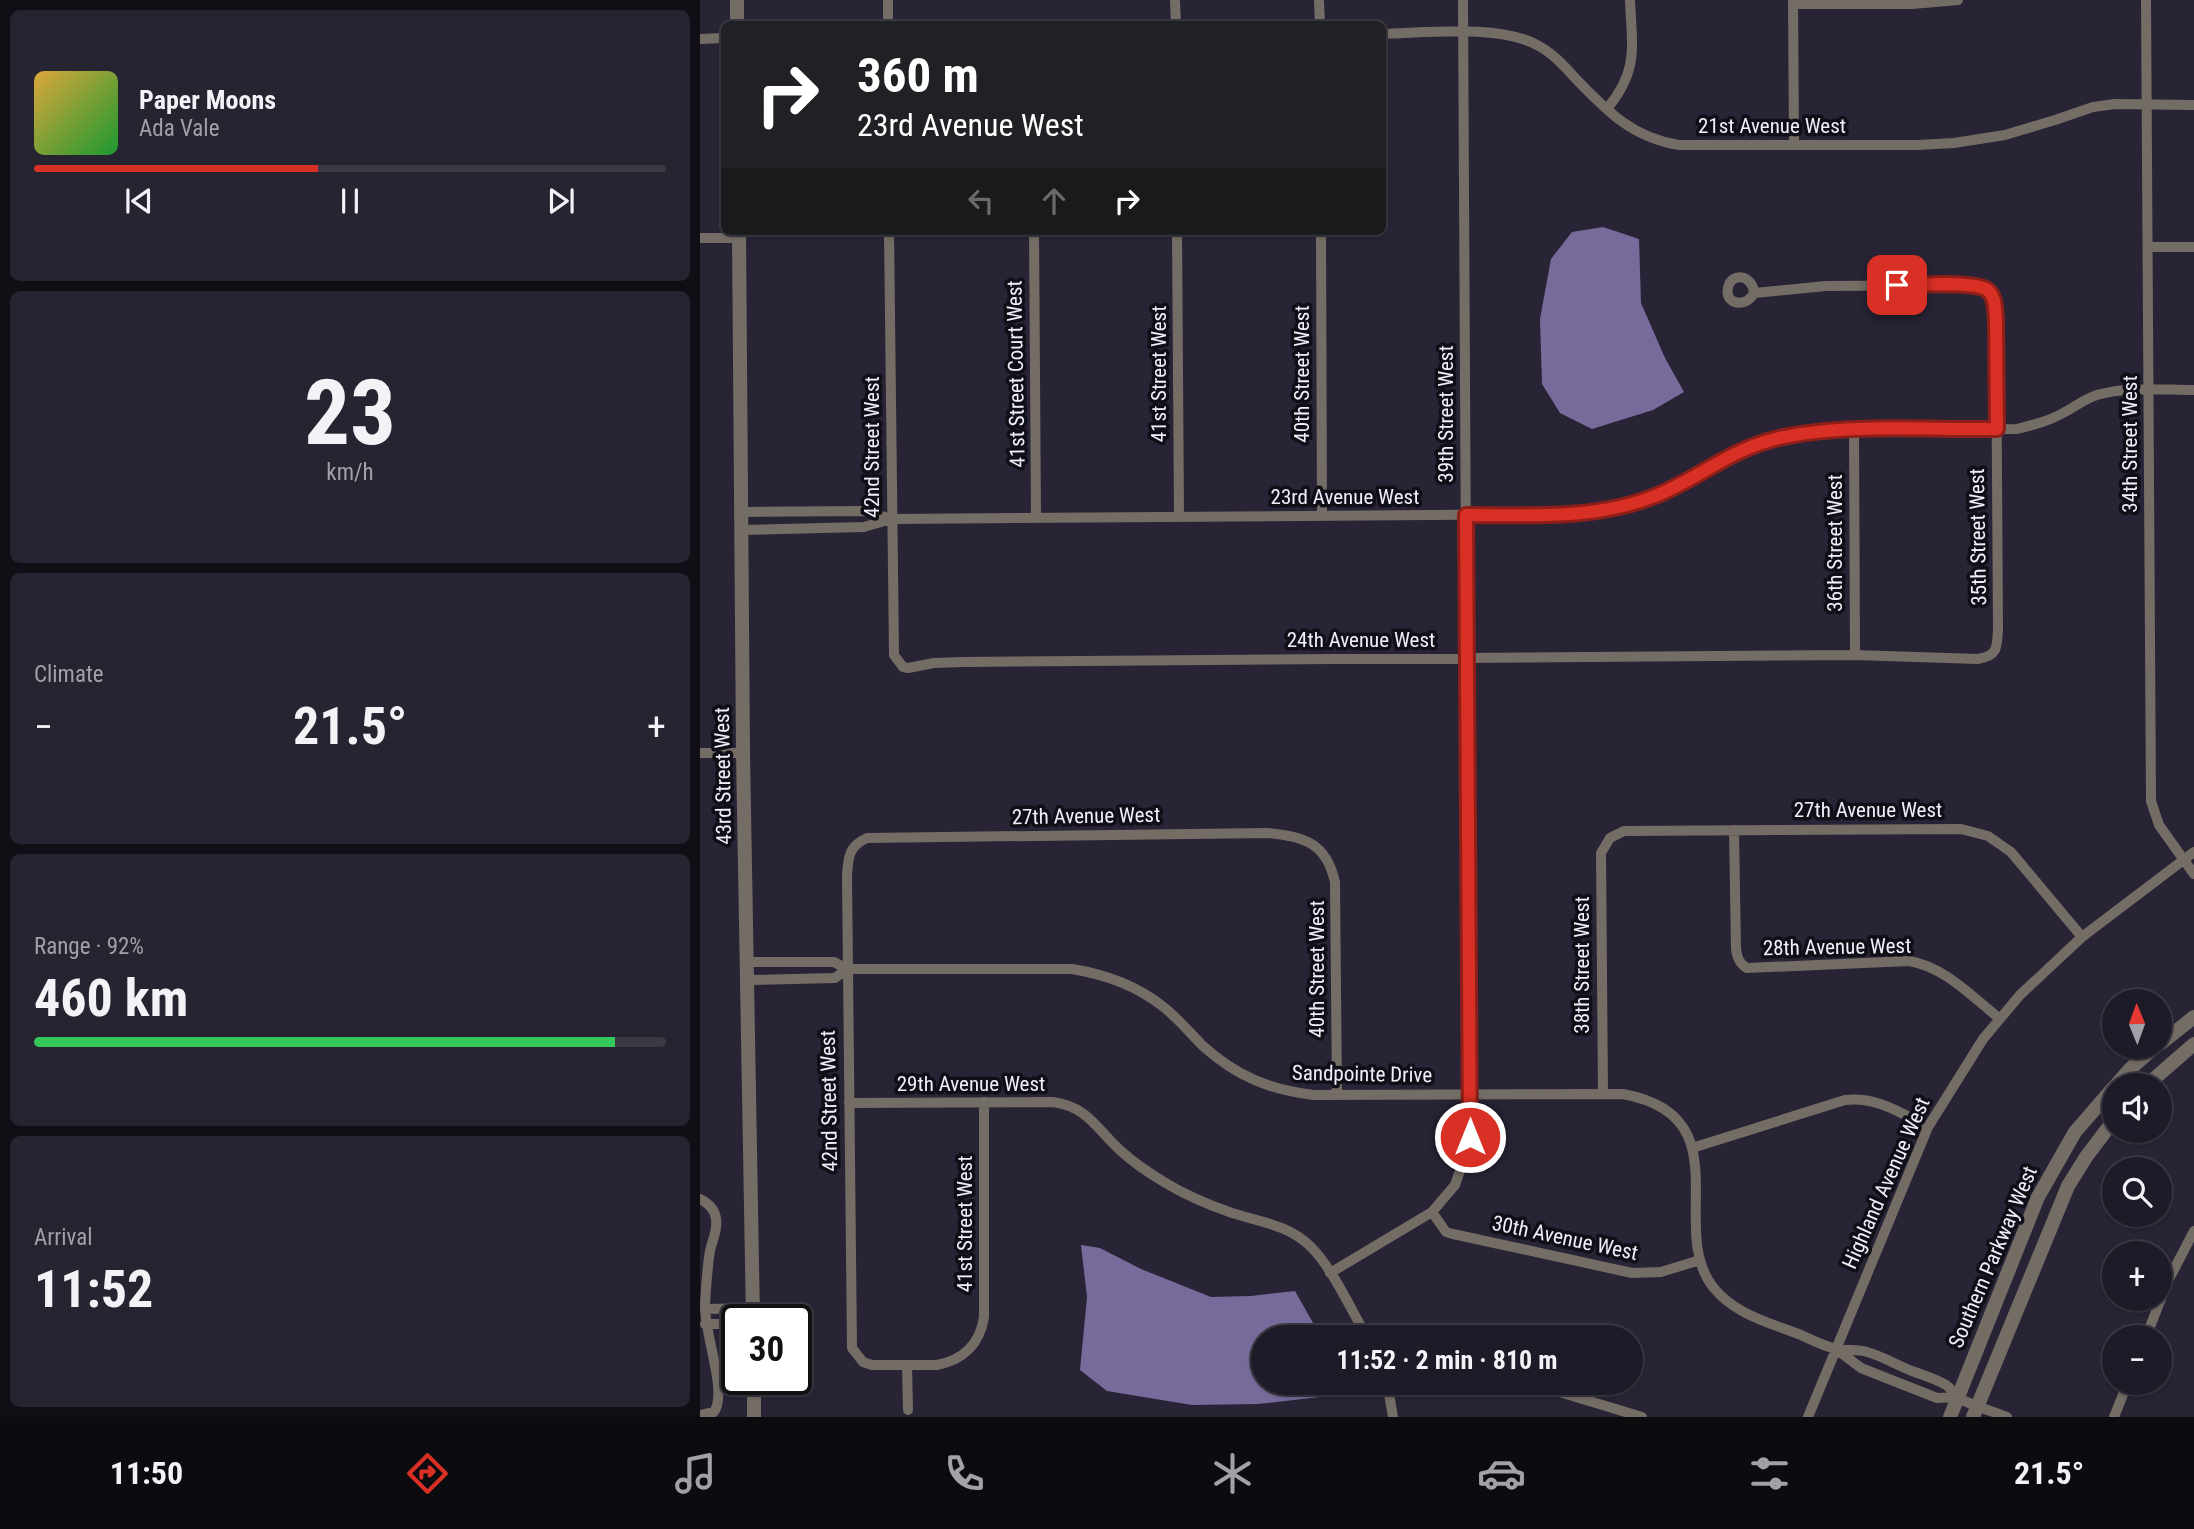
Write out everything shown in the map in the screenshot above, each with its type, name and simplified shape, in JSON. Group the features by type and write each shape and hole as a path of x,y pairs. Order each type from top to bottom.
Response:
{"street":[{"path":"737,0 737,21"},
{"path":"888,0 888,21"},
{"path":"1175,0 1175,21"},
{"path":"1319,0 1320,21"},
{"name":"39th Street West","path":"1330,1273 1432,1212 1451,1191 1462,1169 1469,1145 1463,0"},
{"path":"1606,110 1618,95 1629,73 1632,46 1630,0"},
{"path":"1794,145 1793,2 1912,4 1958,0"},
{"name":"34th Street West","path":"2146,0 2151,801 2159,825 2194,874"},
{"name":"21st Avenue West","path":"1386,34 1463,33 1511,36 1538,45 1556,58 1606,110 1625,125 1649,138 1670,144 1711,146 1954,143 2023,130 2093,107 2115,104 2194,105"},
{"path":"700,39 721,38"},
{"path":"700,238 729,235"},
{"name":"43rd Street West","path":"739,235 743,753 753,1304"},
{"name":"42nd Street West","path":"890,235 891,519 894,655 899,662"},
{"name":"41st Street Court West","path":"1034,235 1036,518"},
{"name":"41st Street West","path":"1177,235 1179,516"},
{"name":"40th Street West","path":"1321,235 1322,516"},
{"path":"2149,247 2194,247"},
{"name":"35th Street West","path":"1754,293 1826,286 1969,285 1987,289 1991,294 1995,303 1996,320 1997,429 1998,629 1993,653"},
{"name":"23rd Avenue West","path":"742,512 865,512 891,519 1575,514 1623,506 1657,495 1732,454 1757,444 1798,434 1854,430 2017,429 2039,424 2085,399 2100,394 2128,390 2194,390"},
{"name":"36th Street West","path":"1854,430 1855,655"},
{"name":"23rd Avenue West","path":"742,530 864,527 891,519"},
{"name":"24th Avenue West","path":"899,662 908,668 934,663 963,662 1855,655 1978,659 1993,653"},
{"path":"700,753 743,753"},
{"name":"28th Avenue West","path":"1734,830 1736,949 1737,957 1743,966 1917,963 1945,974 1999,1018"},
{"name":"27th Avenue West","path":"1610,838 1624,831 1975,831 1989,835 2011,852 2082,937"},
{"name":"27th Avenue West","path":"854,846 872,837 1267,833 1305,839 1318,848"},
{"name":"38th Street West","path":"1603,1094 1601,853 1610,838"},
{"name":"42nd Street West","path":"854,846 849,854 847,876 852,1348 857,1357 872,1365 907,1365"},
{"name":"40th Street West","path":"1318,848 1329,862 1335,882 1337,1094"},
{"name":"Highland Avenue West","path":"1808,1417 1927,1127 1953,1083 1999,1018 2044,972 2082,937 2194,852"},
{"name":"Sandpointe Drive","path":"747,962 834,962 847,969 1058,968 1093,973 1127,985 1151,998 1174,1015 1216,1057 1262,1084 1287,1092 1314,1095 1633,1096 1655,1105 1678,1123 1692,1148 1695,1161 1697,1245 1700,1260 1712,1286 1722,1298 1737,1309 1836,1349 1861,1368 1937,1398 1958,1397"},
{"name":"Sandpointe Drive","path":"748,980 835,978 847,969"},
{"name":"Southern Parkway West","path":"2172,1034 2194,1017"},
{"path":"2161,1073 2194,1044"},
{"name":"Southern Parkway West","path":"2126,1073 2142,1059"},
{"path":"1692,1148 1856,1098 1882,1104 1927,1127"},
{"name":"Southern Parkway West","path":"1950,1417 2038,1197 2075,1132 2102,1101"},
{"name":"41st Street West","path":"907,1365 946,1364 967,1352 983,1326 984,1102"},
{"name":"29th Avenue West","path":"849,1103 1054,1102 1073,1107 1090,1117 1122,1153 1167,1184 1216,1207 1281,1226 1297,1234 1322,1259 1330,1273"},
{"name":"Southern Parkway West","path":"1975,1411 2068,1186 2102,1136"},
{"path":"700,1415 714,1412 718,1406 717,1381 705,1324 711,1247 717,1224 714,1211 701,1199"},
{"name":"30th Avenue West","path":"1432,1212 1446,1231 1453,1234 1632,1273 1661,1272 1700,1260"},
{"path":"2151,1325 2168,1280 2194,1231"},
{"path":"1330,1273 1360,1325"},
{"path":"705,1309 721,1311"},
{"path":"705,1324 721,1324"},
{"name":"Sandpointe Drive","path":"1836,1349 1867,1352 1947,1385 1958,1397"},
{"path":"907,1365 908,1410"},
{"path":"754,1395 754,1417"},
{"path":"1390,1395 1393,1417"},
{"path":"1569,1395 1642,1417"},
{"path":"2114,1417 2123,1395"},
{"path":"1958,1397 1975,1411 2007,1417"}],"shaded area":[{"path":"1603,227 1639,239 1641,303 1665,358 1684,392 1653,410 1592,429 1560,413 1542,384 1540,319 1551,259 1572,232"},
{"path":"1081,1245 1100,1248 1141,1269 1211,1297 1295,1291 1314,1325 1251,1325 1251,1395 1322,1395 1258,1404 1192,1405 1107,1391 1080,1370 1087,1297"}],"route":[{"path":"1470,1137 1466,515 1575,514 1640,502 1732,454 1757,444 1798,434 1835,430 1997,429 1996,320 1995,303 1991,294 1987,289 1969,285 1897,285"}]}
